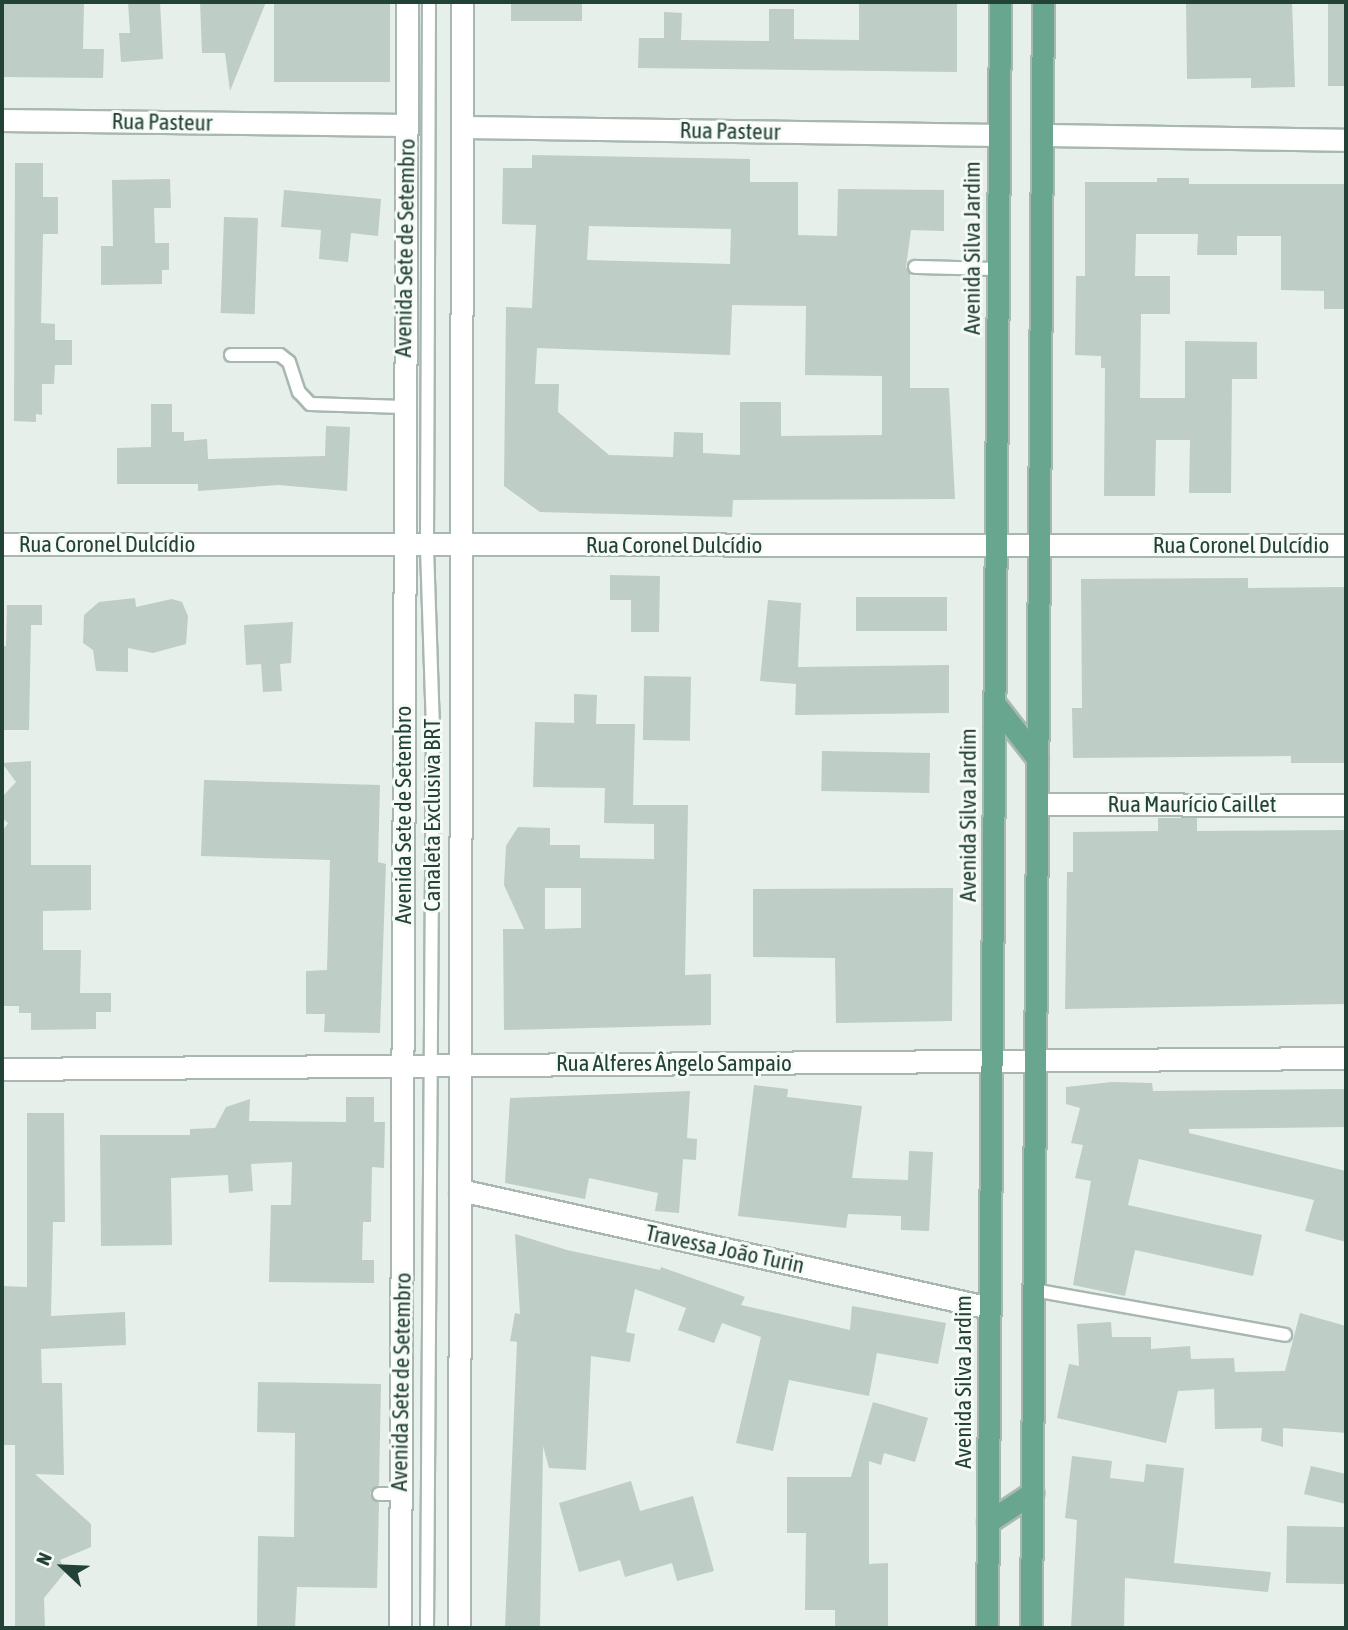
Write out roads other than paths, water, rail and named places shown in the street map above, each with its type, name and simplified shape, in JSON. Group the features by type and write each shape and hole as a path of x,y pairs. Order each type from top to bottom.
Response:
{"main road":[{"name":"Avenida Sete de Setembro","path":"400,1628 389,1494 404,1066 402,544 407,2"},
{"path":"459,1628 462,2"},
{"name":"Avenida Silva Jardim","path":"987,1628 1000,2"},
{"path":"1031,1628 1043,2"},
{"name":"Rua Pasteur","path":"2,120 406,125"},
{"name":"Rua Pasteur","path":"461,127 999,135"},
{"path":"1042,135 1346,140"},
{"name":"Rua Coronel Dulcídio","path":"2,544 1346,545"},
{"path":"995,704 1037,758"},
{"name":"Rua Maurício Caillet","path":"1037,804 1346,805"},
{"name":"Rua Alferes Ângelo Sampaio","path":"2,1069 1346,1058"},
{"name":"Travessa João Turin","path":"460,1190 990,1308"},
{"path":"988,1522 1032,1493"}],"lane":[{"name":"Canaleta Exclusiva BRT","path":"427,1628 433,729 427,544 429,2"},
{"path":"915,267 998,269"},
{"path":"231,355 280,355 289,362 299,392 310,404 403,407"},
{"path":"1034,1290 1285,1335"}]}
